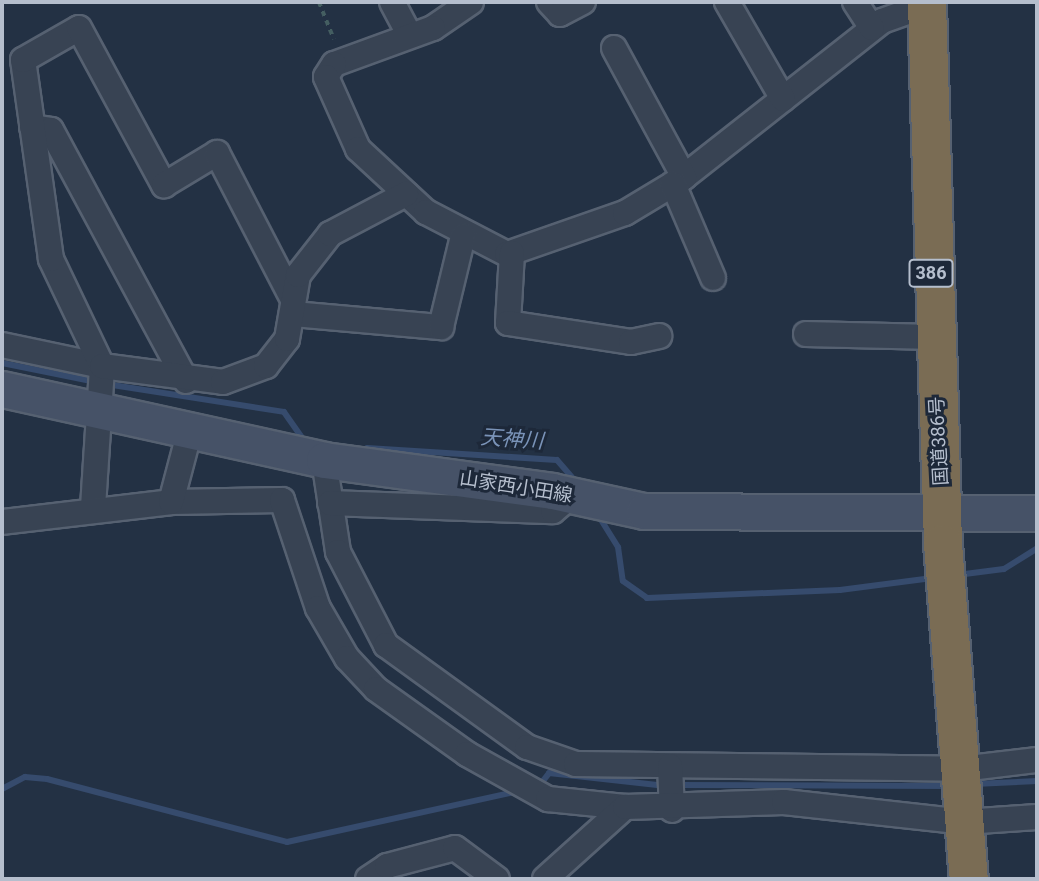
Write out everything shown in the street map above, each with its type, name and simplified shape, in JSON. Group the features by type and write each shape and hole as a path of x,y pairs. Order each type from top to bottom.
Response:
{"highway":[{"name":"国道386号","path":"927,3 934,337 943,529 969,879"}],"main road":[{"name":"山家西小田線","path":"2,389 96,406 324,460 572,495 644,511 943,529 1037,513"}],"street":[{"path":"392,2 410,36"},
{"path":"471,2 410,36 342,61 326,77 350,132 405,194 463,236 512,253 625,213 678,180 872,28 927,3"},
{"path":"549,2 560,14 583,2"},
{"path":"727,2 783,99"},
{"path":"855,2 872,28"},
{"path":"93,507 96,406 102,366 51,259 23,60 79,28 164,185 218,153 293,305"},
{"path":"614,48 678,180 713,278"},
{"path":"33,127 51,130 186,381"},
{"path":"2,345 186,381 223,382 266,366 287,339 298,275 330,234 405,194"},
{"path":"293,305 442,327 463,236"},
{"path":"512,253 508,323 631,342 659,336"},
{"path":"806,334 934,337"},
{"path":"171,502 190,430"},
{"path":"324,460 338,552 360,603 386,645 422,677 527,747 576,764 961,769 1037,760"},
{"path":"330,503 552,511 572,495"},
{"path":"2,522 93,507 171,502 282,500 318,608 347,658 376,689 467,754 548,799 671,810 785,802 964,822 1037,817"},
{"path":"670,766 671,810"},
{"path":"545,879 625,807"},
{"path":"368,879 387,866 455,848 497,879"}],"path":[{"path":"319,2 342,61"}],"waterway":[{"name":"天神川","path":"2,363 96,382"},
{"name":"天神川","path":"106,384 284,412 305,442"},
{"name":"天神川","path":"367,448 557,460 579,485"},
{"name":"天神川","path":"598,515 618,547 623,581 647,598 840,590 932,578"},
{"name":"天神川","path":"957,575 1004,569 1037,548"},
{"path":"539,786 549,773 666,786"},
{"path":"2,789 25,777 47,779 287,842 518,791"},
{"path":"974,784 1037,781"},
{"path":"677,785 950,786"}]}
